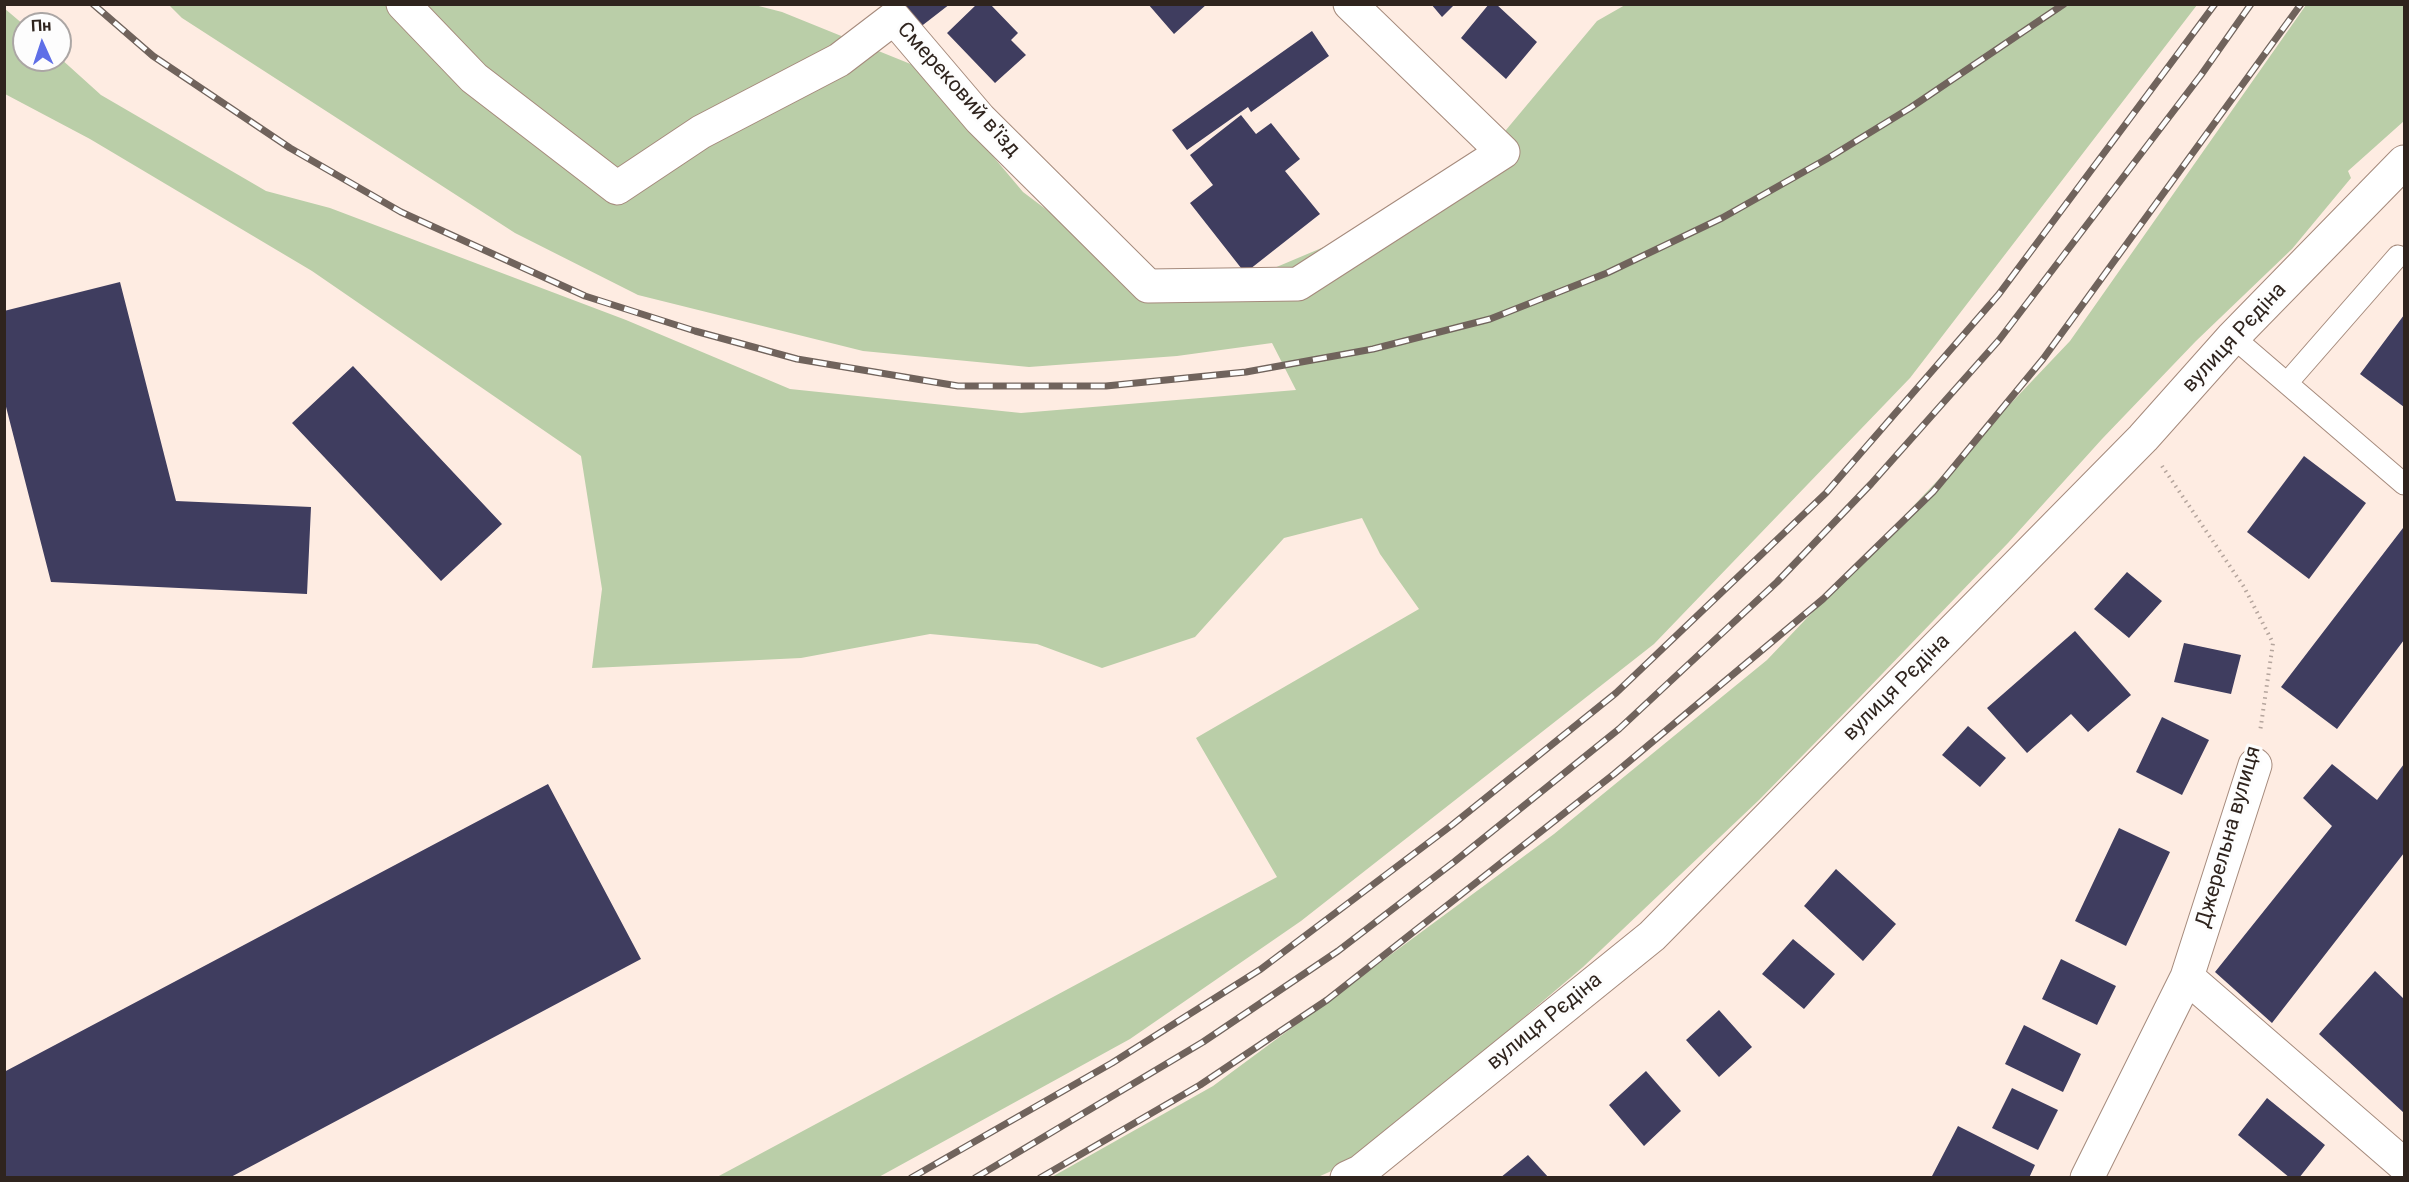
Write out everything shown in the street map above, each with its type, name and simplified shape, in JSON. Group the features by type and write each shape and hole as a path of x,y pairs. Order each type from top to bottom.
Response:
{"street":[{"name":"Смерековий в'їзд","path":"403,4 474,78 617,188 701,132 839,60 894,18 980,119 1148,286 1298,284 1503,152 1350,4"},
{"name":"вулиця Рєдіна","path":"1355,1176 1652,936 2144,438 2233,337 2404,162"},
{"name":"Джерельна вулиця","path":"2087,1178 2187,976 2255,765"},
{"path":"2187,976 2404,1165"}],"lane":[{"path":"2286,383 2398,256"},
{"path":"2233,337 2404,484"}],"path":[{"name":"Джерельна вулиця","path":"2144,438 2244,586 2272,643 2255,765"}],"green space":[{"path":"751,4 782,12 918,67 1023,192 1148,286 1241,282 1414,209 1503,152 1506,130 1597,21 1625,5 2197,5 1910,378 1654,644 1301,921 1130,1039 877,1178 717,1177 1277,877 1196,738 1419,609 1380,554 1362,518 1284,538 1195,637 1102,668 1037,644 930,634 801,658 592,668 602,589 581,456 312,271 90,139 5,94 4,8 12,15 12,72 72,72 72,69 101,95 266,191 330,208 626,320 790,389 1021,413 1296,390 1272,343 1177,356 1029,367 863,351 638,295 515,233 182,18 169,5"},
{"path":"2306,5 2404,5 2404,121 2348,171 2351,178 2292,249 2196,341 2102,439 2008,543 1858,699 1759,800 1583,967 1356,1160 1318,1177 1050,1178 1213,1086 1554,834 1767,660 2070,341"}],"building":[{"path":"898,4 950,4 919,28"},
{"path":"977,4 990,4 1018,33 1011,40 1026,55 995,83 947,33"},
{"path":"1148,4 1207,4 1174,34"},
{"path":"1431,4 1455,4 1442,17"},
{"path":"1489,4 1496,4 1537,42 1506,79 1461,38"},
{"path":"1312,31 1329,56 1251,112 1248,107 1187,150 1172,130"},
{"path":"1241,115 1256,134 1271,123 1300,159 1285,171 1320,214 1245,273 1190,203 1213,185 1190,155"},
{"path":"120,282 176,501 311,507 307,594 51,582 4,399 4,311"},
{"path":"2404,315 2404,407 2360,374"},
{"path":"353,366 502,524 441,581 292,423"},
{"path":"2304,456 2366,503 2309,579 2247,532"},
{"path":"2403,528 2404,640 2337,729 2281,687"},
{"path":"2127,572 2162,601 2129,638 2094,609"},
{"path":"2075,631 2131,695 2088,732 2071,714 2027,753 1987,708"},
{"path":"2184,643 2241,655 2231,694 2174,682"},
{"path":"2162,717 2209,740 2182,795 2136,772"},
{"path":"1968,726 2006,758 1980,787 1942,755"},
{"path":"2332,764 2377,800 2404,764 2404,853 2272,1023 2215,972 2332,826 2303,798"},
{"path":"548,784 641,959 229,1178 4,1178 4,1072"},
{"path":"2119,828 2170,852 2126,946 2075,921"},
{"path":"1836,869 1896,924 1863,961 1804,906"},
{"path":"1793,939 1835,974 1804,1009 1762,974"},
{"path":"2061,959 2116,986 2097,1025 2042,999"},
{"path":"2375,971 2404,999 2404,1113 2319,1034"},
{"path":"1719,1010 1752,1047 1719,1077 1686,1040"},
{"path":"2024,1025 2081,1054 2063,1092 2005,1064"},
{"path":"1646,1071 1681,1111 1644,1146 1609,1105"},
{"path":"2012,1088 2058,1110 2038,1150 1992,1128"},
{"path":"2267,1098 2325,1145 2299,1178 2290,1178 2238,1135"},
{"path":"1958,1126 2035,1165 2029,1178 1932,1176"},
{"path":"1528,1155 1549,1178 1500,1178"}],"railway":[{"path":"93,4 153,56 290,148 401,212 585,296 695,331 797,359 958,386 1106,386 1246,372 1373,349 1490,319 1607,273 1722,218 1830,157 1910,108 2064,4"},
{"path":"911,1178 1112,1063 1261,969 1452,825 1616,693 1826,493 1999,294 2215,4"},
{"path":"975,1178 1203,1042 1338,951 1454,862 1619,729 1777,582 1871,484 1999,340 2201,75 2251,4"},
{"path":"1040,1178 1200,1085 1327,1000 1614,774 1823,599 1933,492 2043,359 2301,4"}]}
